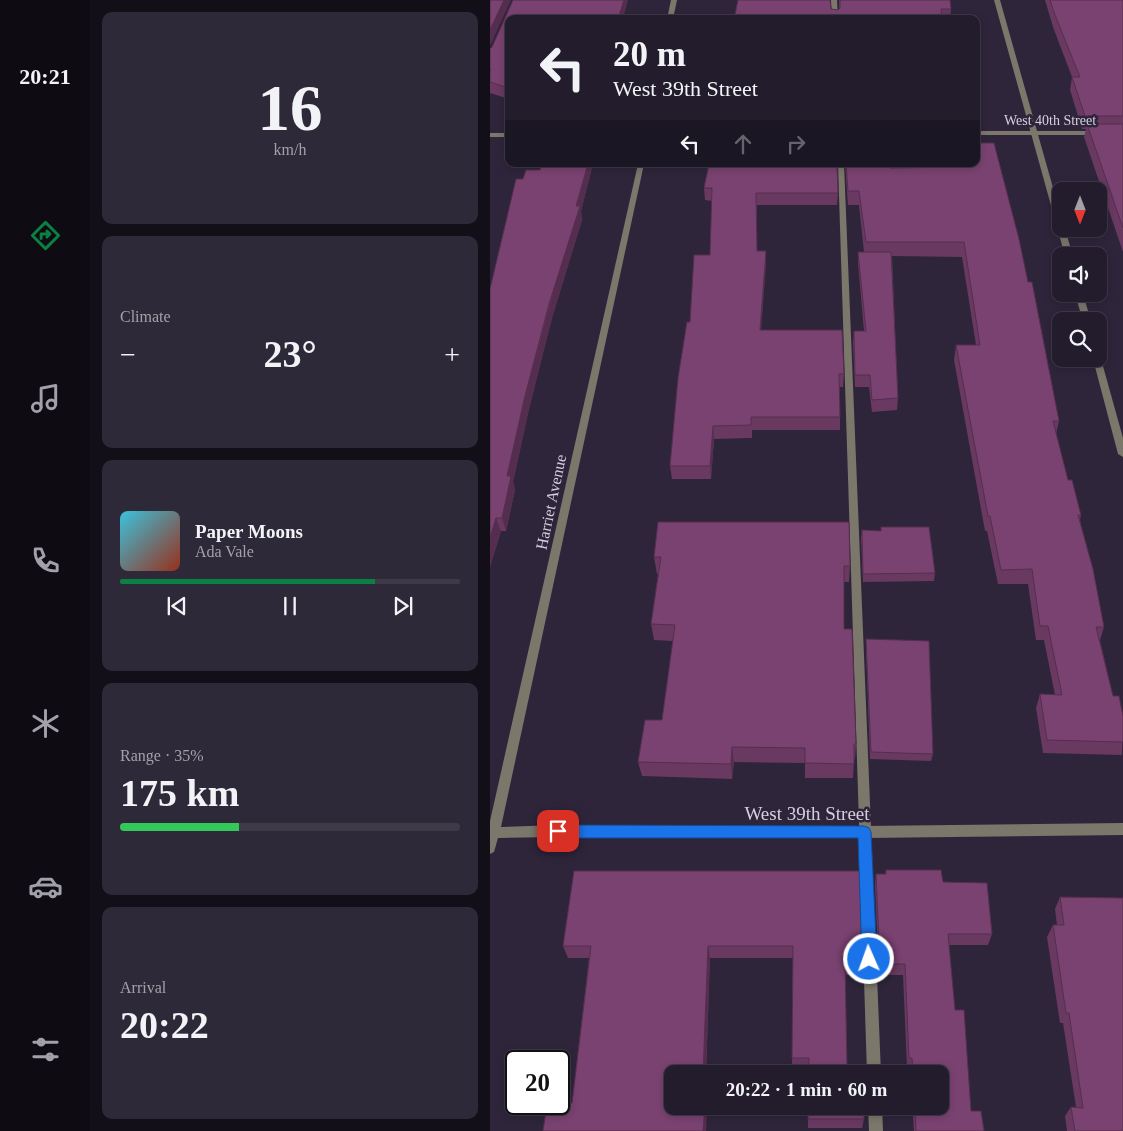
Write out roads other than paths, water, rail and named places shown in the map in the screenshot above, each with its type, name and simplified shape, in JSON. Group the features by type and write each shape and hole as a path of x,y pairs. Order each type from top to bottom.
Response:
{"street":[{"path":"671,15 674,0"},
{"path":"834,0 835,15"},
{"path":"997,0 1052,197"},
{"name":"West 40th Street","path":"980,133 1123,133"},
{"path":"490,136 505,135"},
{"name":"Harriet Avenue","path":"490,848 640,167"},
{"path":"841,167 874,1065"},
{"path":"1099,367 1123,454"},
{"name":"West 39th Street","path":"492,833 558,831 864,832 1123,829"},
{"path":"875,1115 876,1131"}]}
